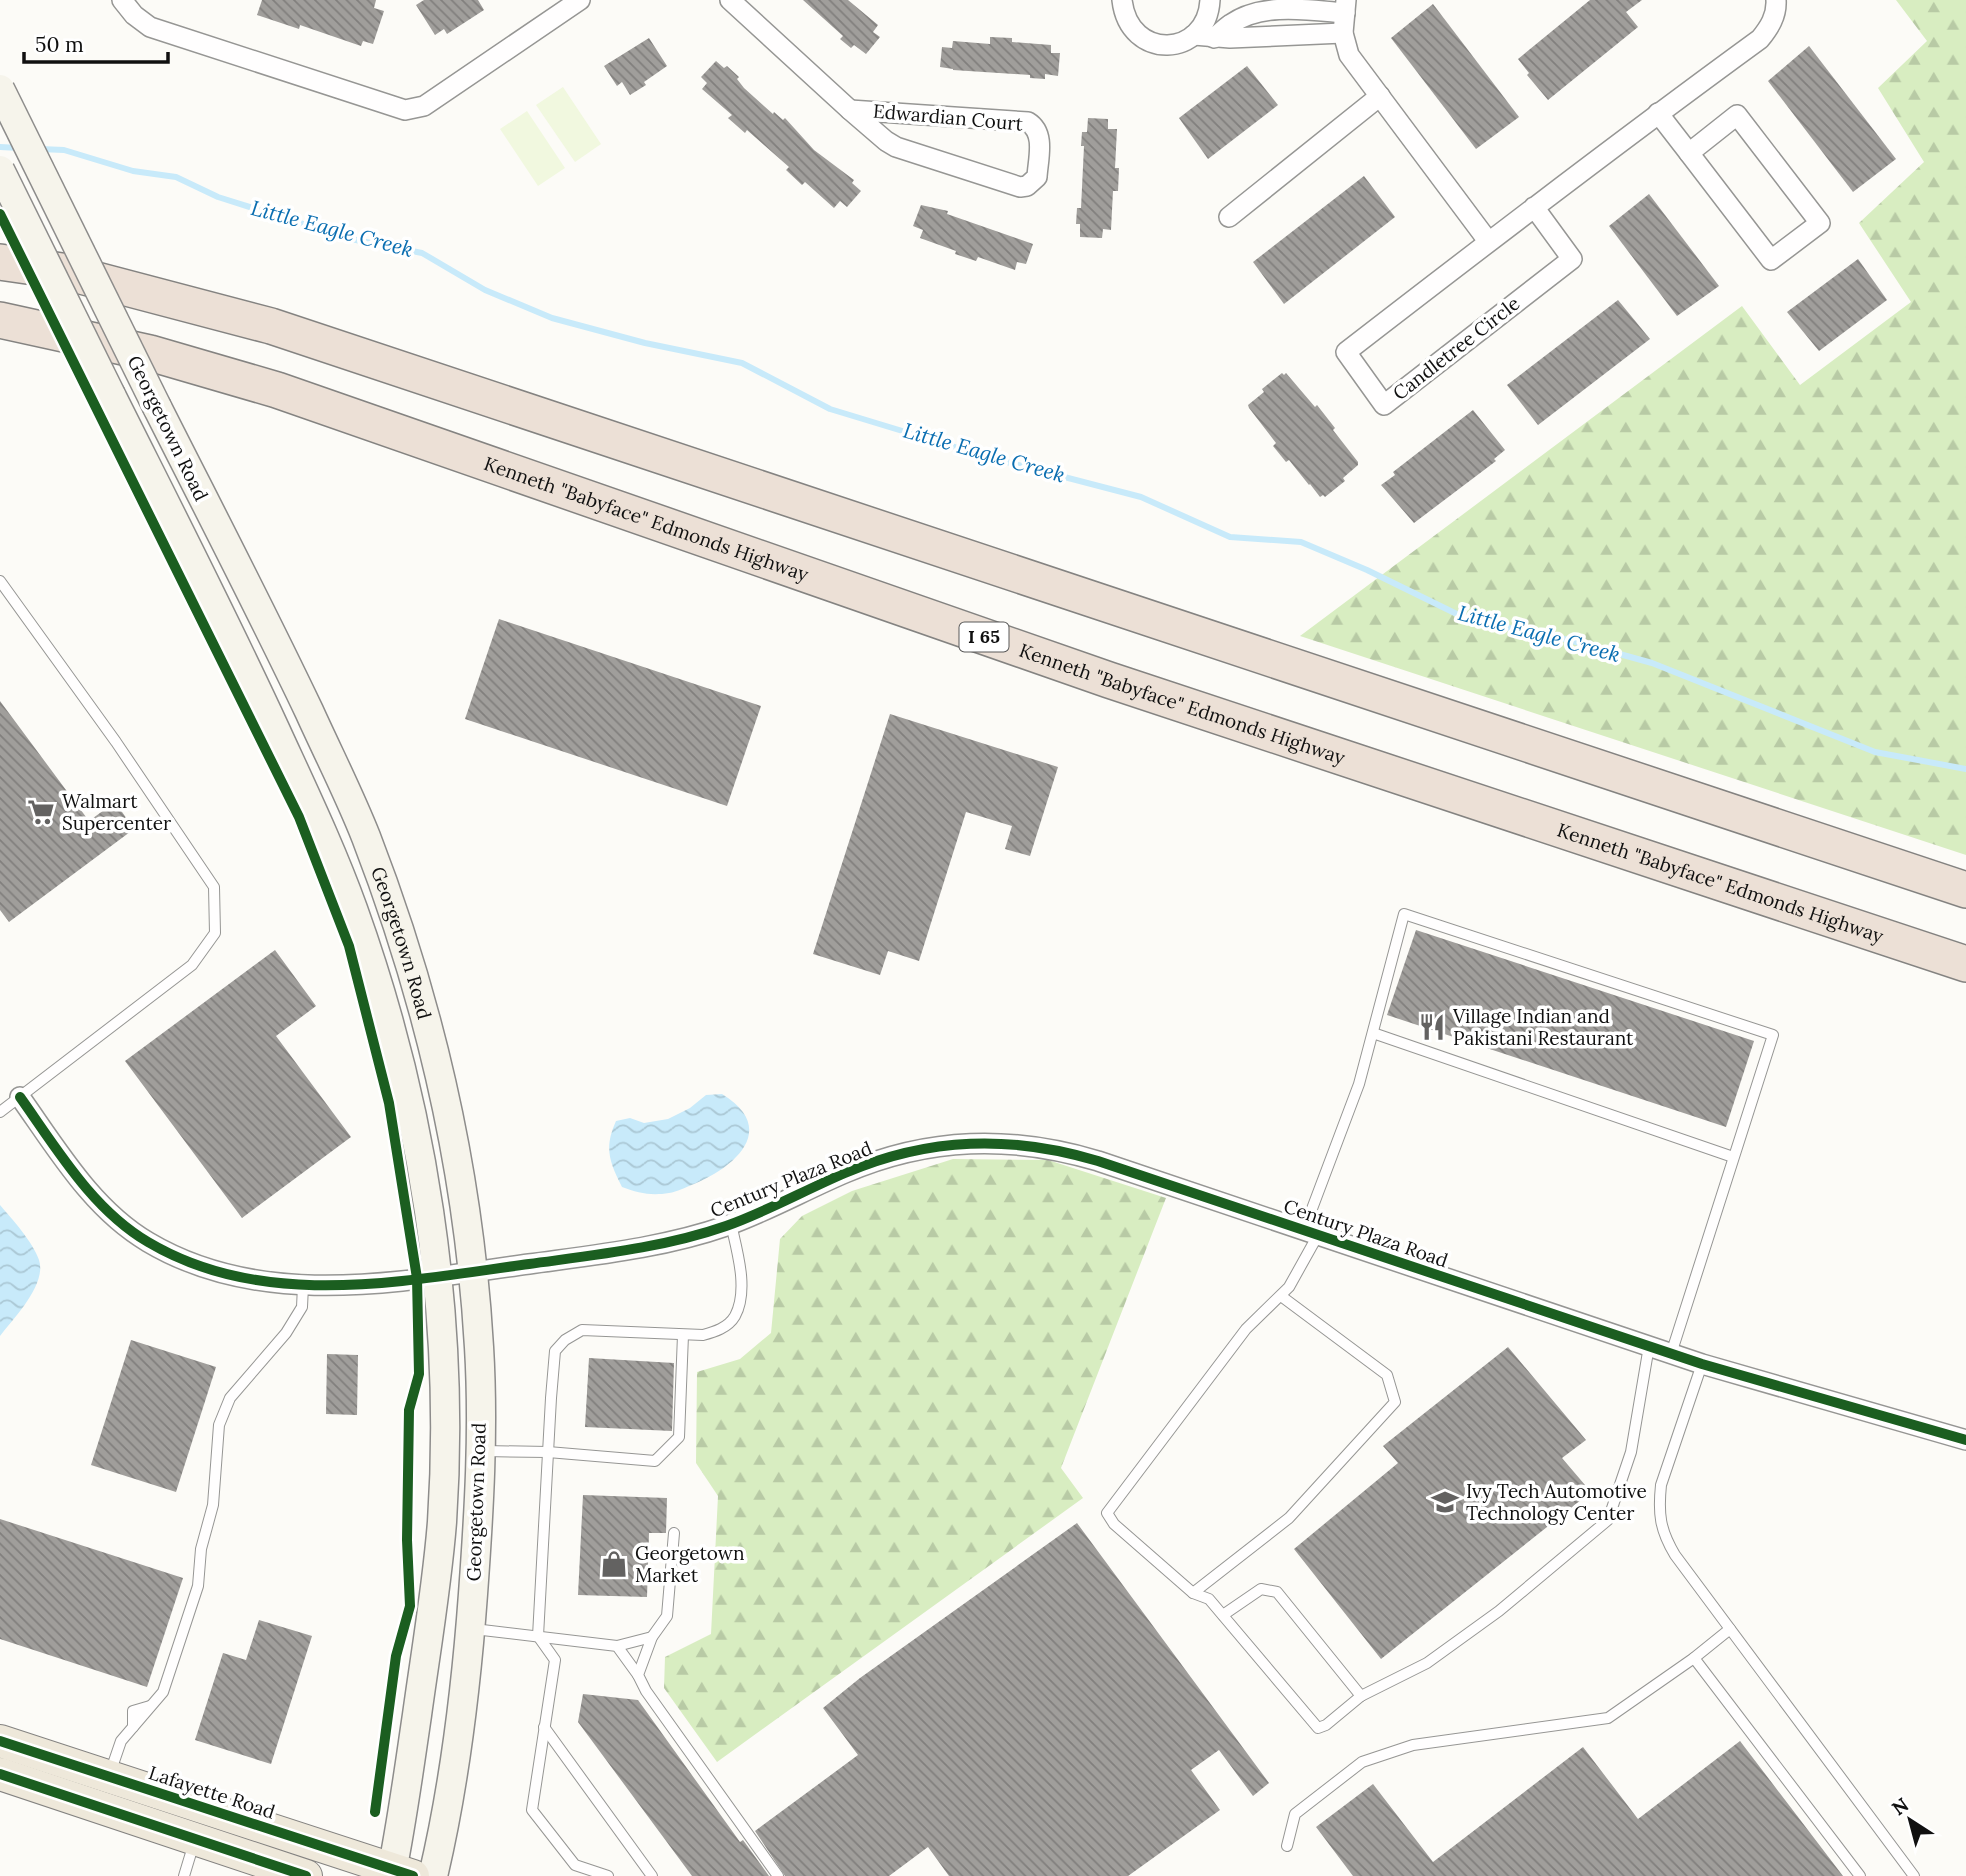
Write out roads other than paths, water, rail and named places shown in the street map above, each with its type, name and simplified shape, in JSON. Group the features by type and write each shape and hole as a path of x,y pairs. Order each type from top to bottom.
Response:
{"highway":[{"path":"0,262 62,271 271,326 1966,890"},
{"name":"Kenneth \"Babyface\" Edmonds Highway","path":"0,320 150,353 277,390 1109,680 1966,964"}],"main road":[{"name":"Georgetown Road","path":"0,89 330,754 353,806 389,900 421,1006 447,1110 473,1272 480,1352 480,1451 470,1628 458,1751 433,1876"},
{"name":"Georgetown Road","path":"0,170 247,667 301,782 353,911 376,978 404,1077 425,1184 437,1276 444,1372 442,1519 428,1645 405,1806 399,1874"},
{"name":"Lafayette Road","path":"0,1741 399,1874"},
{"path":"0,1774 306,1876"}],"street":[{"path":"122,0 138,19 150,27 405,110 424,106 580,0"},
{"name":"Edwardian Court","path":"730,0 850,110 896,146 1020,187 1027,186 1037,177 1039,136 1036,128 1028,122 850,110"},
{"path":"1122,0 1123,14 1130,27 1153,44 1175,44 1345,15 1349,55 1488,241"},
{"path":"1204,37 1210,0"},
{"name":"Candletree Circle","path":"1534,207 1572,259 1384,404 1346,352 1488,241 1760,39 1766,33 1774,14 1776,0"},
{"path":"1229,217 1380,96"},
{"path":"1658,113 1771,260 1820,223 1737,115 1689,153"},
{"name":"Century Plaza Road","path":"20,1097 91,1194 117,1220 170,1255 203,1268 255,1281 303,1286 372,1283 603,1253 691,1236 730,1224 844,1174 891,1157 957,1144 1033,1145 1072,1153 1702,1364 1966,1440"}],"lane":[{"path":"0,581 116,742 214,887 215,933 192,965 0,1112"},
{"path":"1649,1346 1632,1452 1608,1520 1499,1611 1438,1655 1362,1696 1326,1725 1318,1728 1209,1600 1194,1592 1114,1524 1107,1513 1246,1329 1289,1287 1311,1233 1360,1084 1404,914 1773,1035 1671,1354"},
{"path":"1373,1032 1733,1157"},
{"path":"608,1876 575,1865 532,1810 555,1660 538,1636 555,1351 565,1340 582,1330 702,1335 720,1330 734,1317 740,1294 739,1259 730,1224"},
{"path":"109,1777 121,1741 163,1692 198,1586 201,1549 213,1505 219,1425 230,1398 286,1333 302,1307 303,1286"},
{"path":"1194,1592 1289,1518 1395,1402 1387,1375 1280,1296"},
{"path":"480,1451 548,1452 655,1461 678,1437 683,1335"},
{"path":"1702,1364 1661,1485 1659,1505 1662,1533 1675,1555 1914,1876"},
{"path":"638,1675 652,1637 667,1616 674,1533"},
{"path":"1223,1615 1261,1589 1277,1592 1362,1696"},
{"path":"470,1628 617,1646 652,1637"},
{"path":"1287,1846 1296,1814 1362,1762 1413,1745 1608,1717 1695,1658 1730,1629"},
{"path":"617,1646 778,1876"},
{"path":"1695,1658 1860,1876"},
{"path":"544,1727 652,1876"},
{"path":"184,1876 195,1839"}],"water":[{"path":"722,1094 739,1107 747,1120 749,1133 737,1157 710,1176 672,1192 650,1194 622,1187 614,1170 609,1147 616,1121 630,1118 644,1123 668,1119 690,1108 706,1095"},
{"path":"0,1205 32,1246 40,1269 34,1290 0,1336"}],"waterway":[{"name":"Little Eagle Creek","path":"0,147 19,148"},
{"name":"Little Eagle Creek","path":"40,149 64,150 133,171 176,177 218,197 351,239 422,253 485,290 552,318 645,343 742,363 830,409 988,457 1141,497 1230,537 1301,542 1367,570 1469,620 1569,640 1652,663 1875,752 1966,769"}],"place":[{"name":"Walmart Supercenter","path":"41,812"},
{"name":"Village Indian and Pakistani Restaurant","path":"1432,1027"},
{"name":"Ivy Tech Automotive Technology Center","path":"1445,1502"},
{"name":"Georgetown Market","path":"614,1564"}]}
